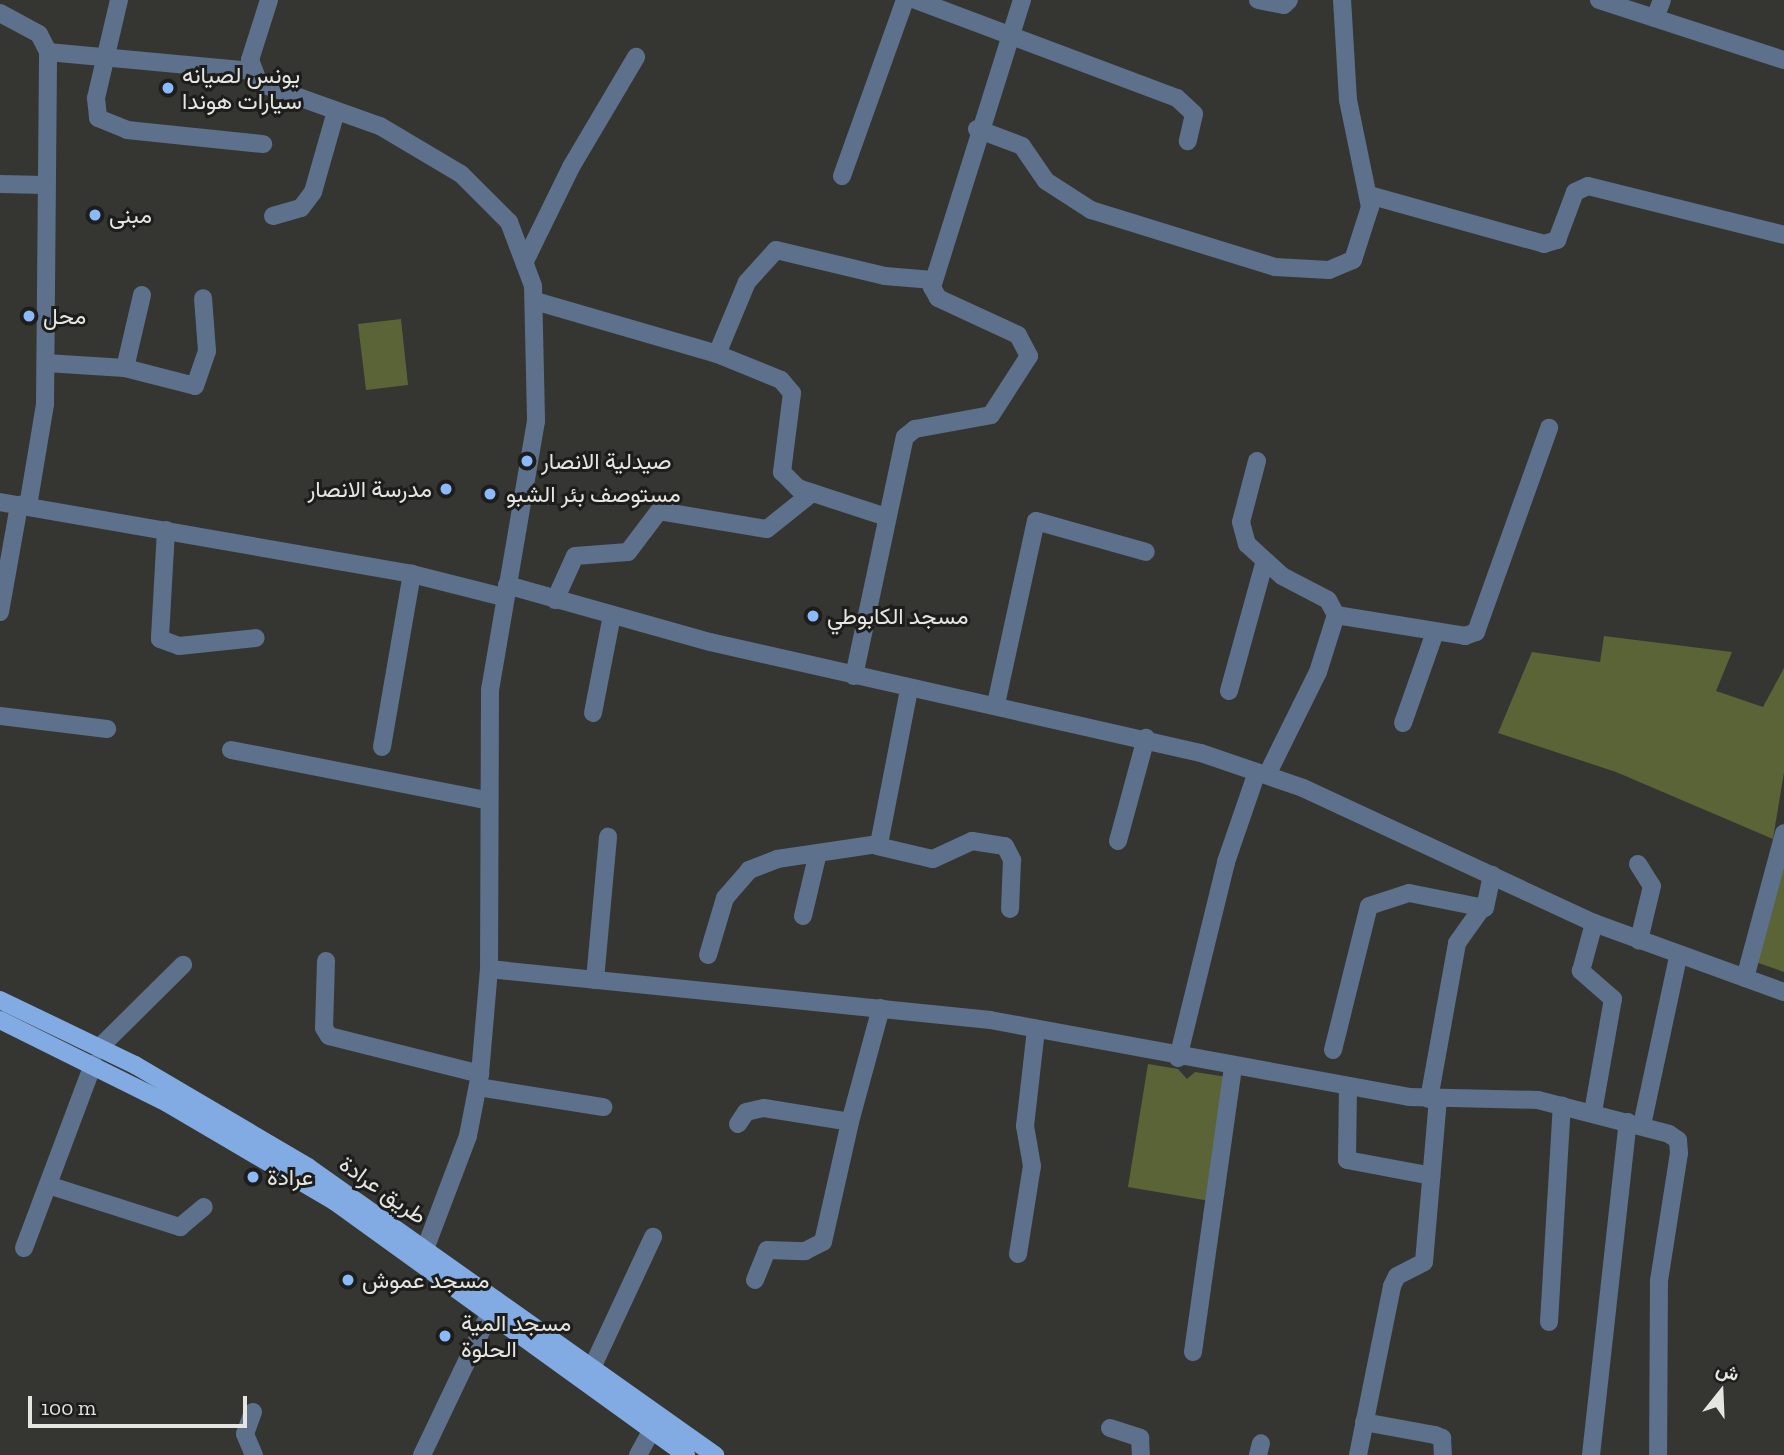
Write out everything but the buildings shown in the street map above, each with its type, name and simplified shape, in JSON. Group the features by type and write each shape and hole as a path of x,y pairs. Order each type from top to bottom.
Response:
{"main road":[{"name":"طريق عرادة","path":"0,1000 96,1055 308,1167 686,1455"},
{"name":"طريق عرادة","path":"1,1023 96,1055"},
{"name":"طريق عرادة","path":"492,1307 591,1370 715,1455"}],"street":[{"path":"119,0 103,56 96,109 111,127 263,144"},
{"path":"252,71 269,0"},
{"path":"842,176 905,0"},
{"path":"916,0 1186,103 1194,114 1188,141"},
{"path":"854,676 886,517 909,432 991,415 1029,356 1018,335 934,295 933,280 977,129 1022,0"},
{"path":"1258,0 1276,5 1289,0"},
{"path":"977,129 1021,146 1046,181 1091,209 1307,273 1353,260 1367,225 1369,195 1348,100 1342,0"},
{"path":"1599,0 1784,60"},
{"path":"1655,18 1662,0"},
{"path":"0,13 39,34 48,52 46,363 24,505 0,612"},
{"path":"48,52 252,71 274,92 336,111 396,134 461,174 509,222 526,259 535,302 536,421 505,591 486,800 489,969 479,1081 465,1147 423,1255"},
{"path":"526,259 571,167 636,57"},
{"path":"273,216 301,208 313,192 336,111"},
{"path":"0,184 46,185"},
{"path":"1369,195 1544,244 1557,240 1575,192 1588,186 1784,234"},
{"path":"717,354 747,282 776,250 885,276 933,280"},
{"path":"125,368 142,295"},
{"path":"46,363 125,368 199,383 208,336 203,298"},
{"path":"535,302 717,354 788,386 778,463 790,482 886,517"},
{"path":"1336,615 1465,636 1479,627 1549,428"},
{"path":"1178,1058 1226,862 1262,773 1318,672 1336,615 1328,600 1264,564 1247,544 1241,522 1257,461"},
{"path":"555,600 575,556 628,552 659,511 767,529 812,492"},
{"path":"0,502 555,600 909,689 996,704 1146,738 1262,773 1594,923 1678,957 1784,992"},
{"path":"996,704 1036,521 1146,552"},
{"path":"166,530 160,639 179,646 256,638"},
{"path":"1229,691 1264,564"},
{"path":"382,747 412,574"},
{"path":"593,713 612,615"},
{"path":"1403,723 1435,632"},
{"path":"877,846 909,689"},
{"path":"0,716 107,729"},
{"path":"1118,841 1146,738"},
{"path":"230,750 486,800"},
{"path":"1745,978 1784,833"},
{"path":"595,980 608,837"},
{"path":"708,955 725,898 749,870 777,859 817,857 877,846 933,859 972,841 1005,846 1012,860 1010,909"},
{"path":"803,916 817,857"},
{"path":"1638,864 1653,886 1639,940"},
{"path":"1358,1455 1392,1286 1397,1276 1424,1262 1432,1175 1434,1100 1457,943 1482,908 1492,875"},
{"path":"1333,1050 1369,906 1409,893 1482,908"},
{"path":"1593,1112 1613,999 1581,971 1594,923"},
{"path":"1591,1455 1635,1124 1678,957"},
{"path":"326,961 324,1028 329,1036 479,1081 603,1107"},
{"path":"24,1248 96,1055 183,965"},
{"path":"489,969 881,1008 1036,1029 1233,1068 1434,1100 1562,1105 1635,1124 1678,1140 1659,1280 1658,1455"},
{"path":"755,1280 767,1250 806,1251 823,1242 850,1122 881,1008"},
{"path":"1018,1254 1032,1166 1026,1126 1036,1029"},
{"path":"1193,1352 1233,1068"},
{"path":"1348,1087 1348,1160 1432,1175"},
{"path":"1549,1322 1562,1105"},
{"path":"738,1124 746,1112 764,1108 850,1122"},
{"path":"48,1185 180,1227 204,1207"},
{"path":"591,1370 653,1237"},
{"path":"422,1455 492,1307"},
{"path":"253,1412 245,1434 254,1455"},
{"path":"1364,1422 1435,1435 1442,1438 1443,1455"},
{"path":"1110,1428 1140,1438 1141,1455"},
{"path":"638,1455 652,1430"}],"green space":[{"path":"401,319 408,385 366,390 358,324"},
{"path":"1604,636 1732,652 1716,691 1763,707 1784,668 1784,772 1773,839 1616,772 1498,733 1532,652 1600,662"},
{"path":"1784,841 1784,972 1750,960"},
{"path":"1148,1064 1178,1069 1187,1079 1195,1072 1227,1077 1210,1201 1128,1187"}],"place":[{"name":"يونس لصيانه سيارات هوندا","path":"168,88"},
{"name":"مبنى","path":"95,215"},
{"name":"محل","path":"29,316"},
{"name":"صيدلية الانصار","path":"527,461"},
{"name":"مدرسة الانصار","path":"446,489"},
{"name":"مستوصف بئر الشبو","path":"490,494"},
{"name":"مسجد الكابوطي","path":"813,616"},
{"name":"عرادة","path":"253,1177"},
{"name":"مسجد عموش","path":"348,1280"},
{"name":"مسجد المية الحلوة","path":"445,1336"}]}
